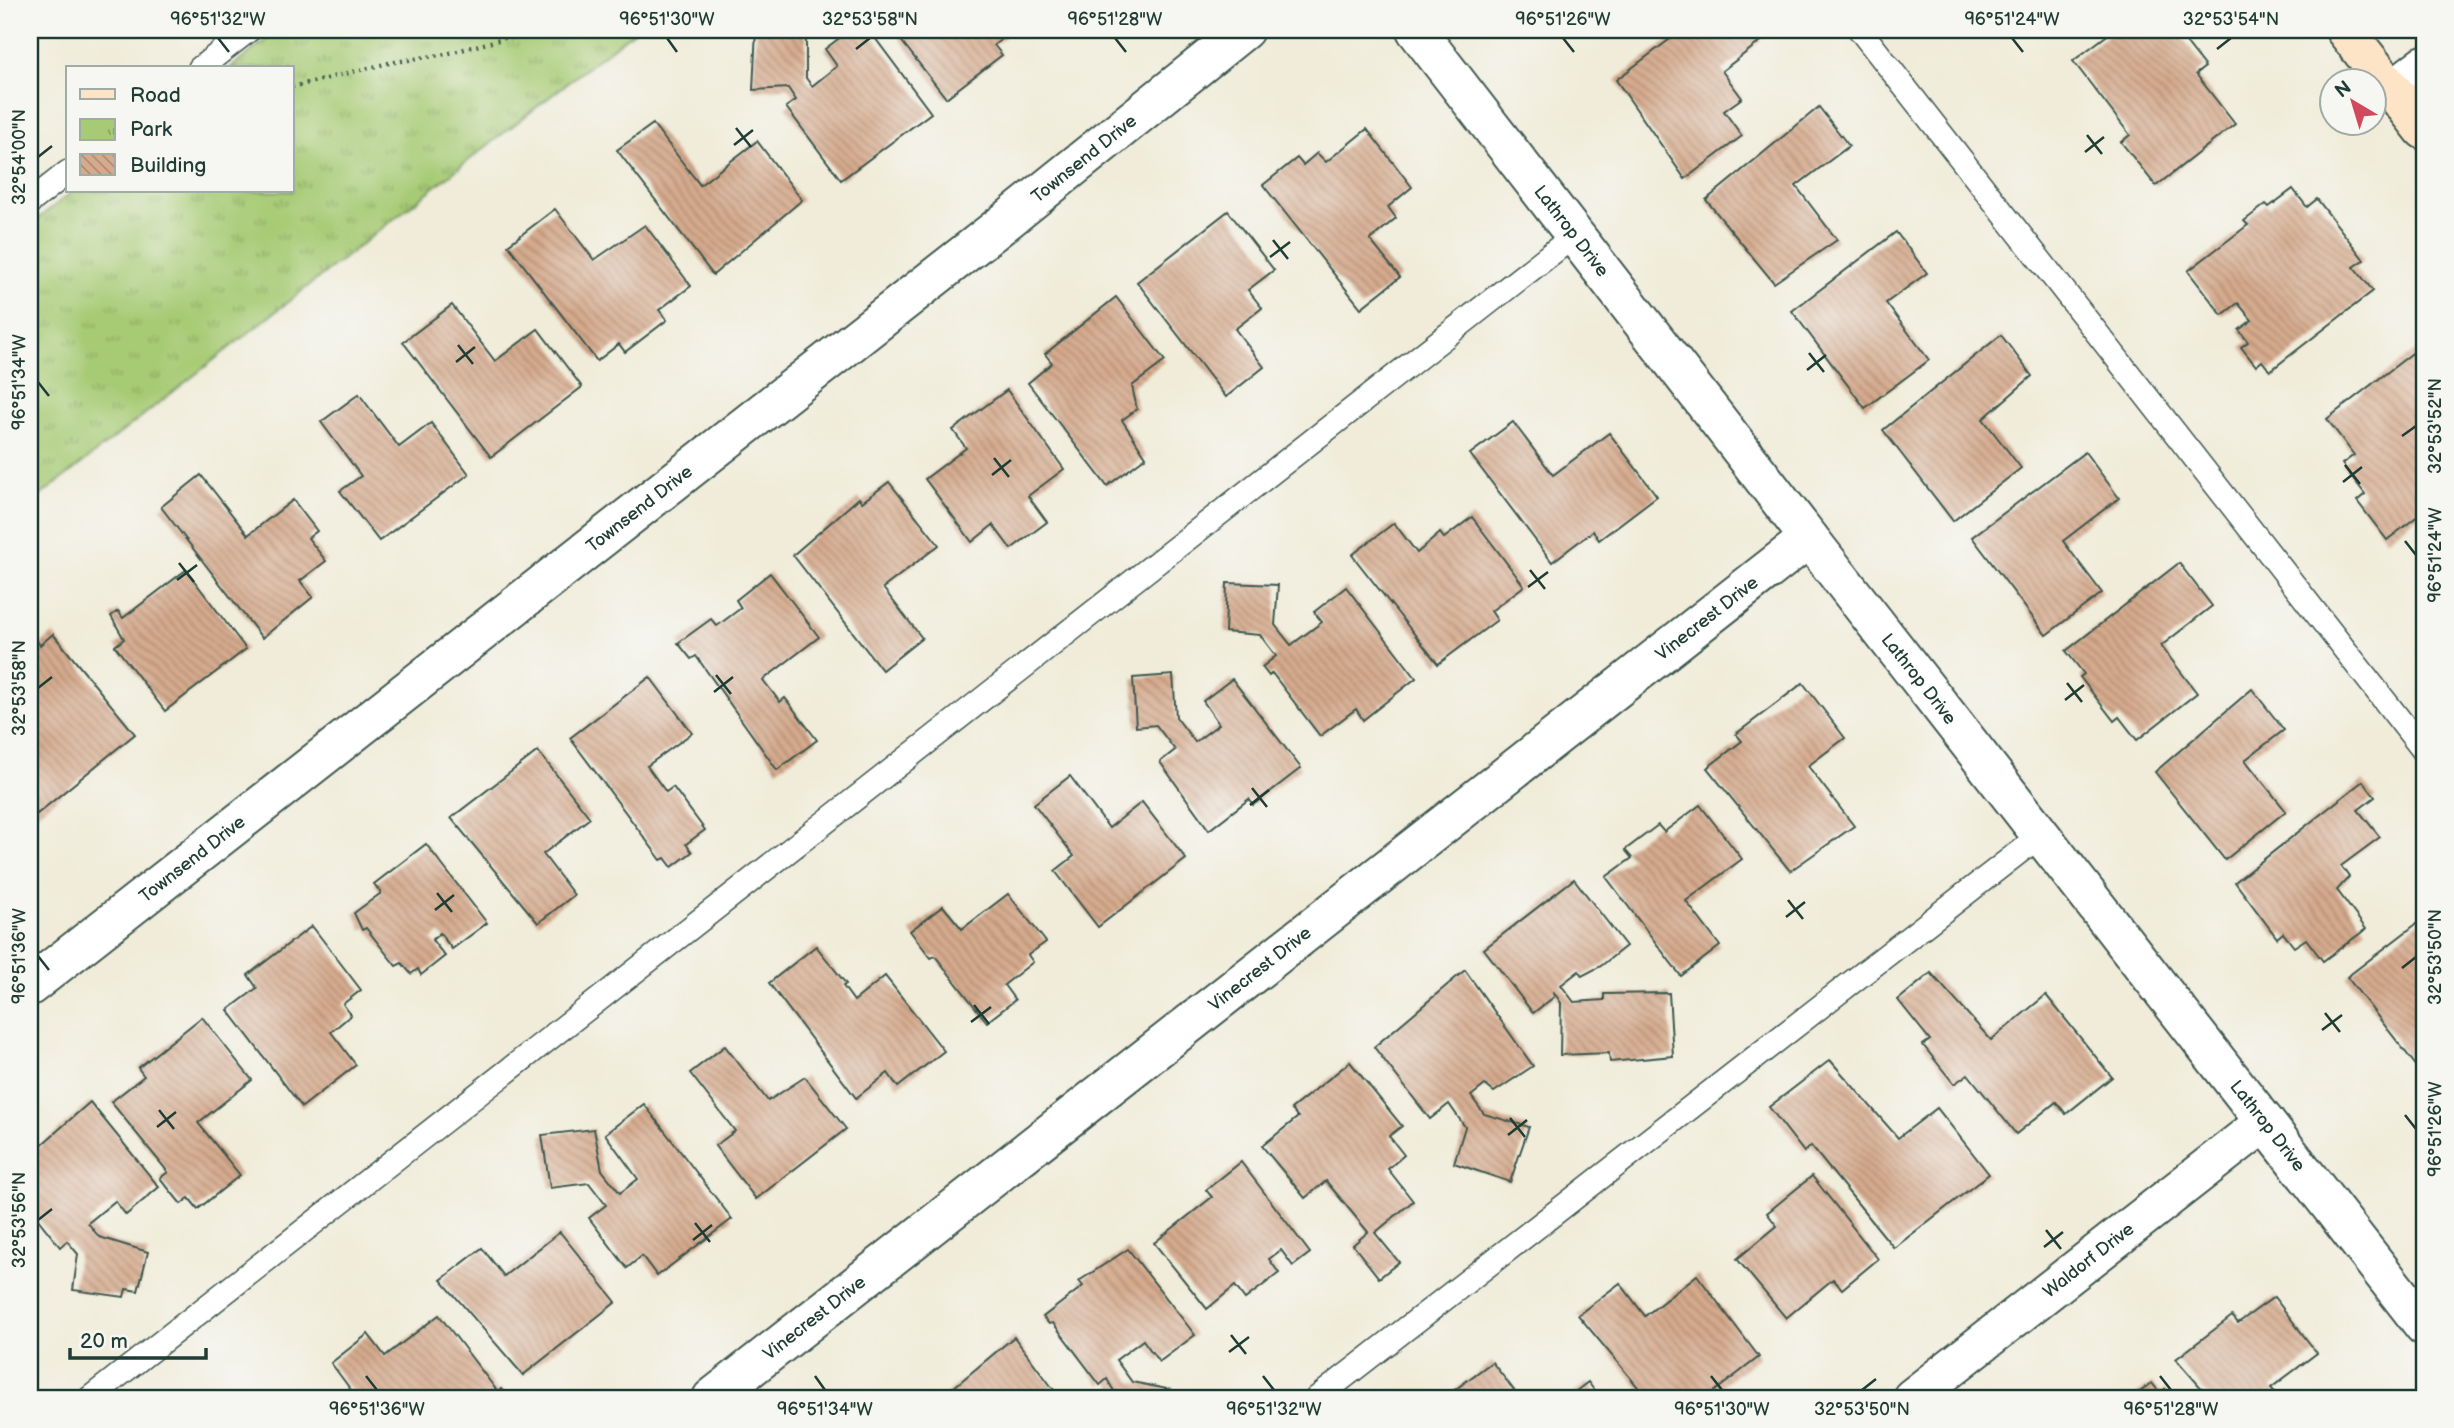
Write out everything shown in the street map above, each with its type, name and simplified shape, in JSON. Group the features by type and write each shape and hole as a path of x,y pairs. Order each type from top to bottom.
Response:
{"main road":[{"path":"2345,30 2424,130"}],"street":[{"name":"Townsend Drive","path":"30,986 1000,226 1244,30"},
{"name":"Lathrop Drive","path":"1416,30 2424,1326"},
{"path":"2393,89 2424,65"},
{"name":"Vinecrest Drive","path":"712,1398 1809,538"},
{"name":"Waldorf Drive","path":"1912,1398 2265,1122"}],"lane":[{"path":"203,66 248,30"},
{"path":"1860,30 2424,751"},
{"path":"30,202 66,174"},
{"path":"90,1398 1575,235"},
{"path":"1317,1398 2041,835"}],"path":[{"path":"294,87 389,63 446,54 502,39 524,30"}],"green space":[{"path":"279,30 635,30 30,504 30,225 72,192 294,192 294,66 233,66"}],"building":[{"path":"756,30 802,30 802,34 806,34 806,78 812,86 837,66 825,49 850,30 869,30 931,113 841,180 786,107 796,100 788,88 753,90"},
{"path":"893,30 1014,30 994,45 1002,55 946,98"},
{"path":"1682,30 1752,30 1761,41 1722,71 1742,98 1724,111 1742,136 1685,179 1616,80"},
{"path":"2114,30 2176,30 2205,67 2196,74 2235,124 2156,186 2121,142 2130,135 2073,61"},
{"path":"1819,107 1849,146 1796,186 1837,240 1774,283 1706,200"},
{"path":"653,124 700,185 757,141 802,200 713,275 617,150"},
{"path":"1367,129 1412,187 1388,207 1396,218 1370,240 1400,277 1361,308 1263,185 1297,158 1303,165 1317,153 1326,162"},
{"path":"2293,189 2307,207 2317,199 2364,260 2354,267 2373,291 2270,371 2262,361 2256,366 2241,347 2248,342 2239,330 2252,320 2238,303 2222,315 2188,271 2248,225 2244,221 2266,204 2269,207"},
{"path":"555,209 594,260 645,225 691,286 659,310 667,320 625,352 619,344 597,361 508,245"},
{"path":"1228,211 1274,270 1248,290 1262,308 1235,329 1264,367 1226,397 1137,282"},
{"path":"1896,232 1927,273 1886,303 1929,360 1865,408 1792,311"},
{"path":"1116,297 1165,361 1132,386 1137,409 1122,420 1146,457 1107,486 1028,383 1052,363 1045,354"},
{"path":"452,305 495,361 538,329 582,387 491,457 403,342"},
{"path":"2001,335 2032,376 1983,419 2021,468 1953,521 1883,430"},
{"path":"2424,344 2424,511 2387,540 2357,501 2365,494 2342,464 2354,455 2327,419"},
{"path":"1007,390 1064,469 1028,496 1047,522 1011,549 993,525 972,542 925,479 966,448 953,430"},
{"path":"359,394 399,447 431,423 469,474 379,541 340,491 361,476 321,422"},
{"path":"1513,422 1553,475 1609,433 1657,496 1599,540 1593,531 1552,562 1470,454"},
{"path":"2085,452 2119,498 2063,541 2102,593 2046,635 1972,537"},
{"path":"201,475 248,535 293,500 317,531 308,538 326,561 300,581 313,597 262,638 161,507"},
{"path":"889,482 939,545 883,588 922,638 882,670 793,555 859,498 862,502"},
{"path":"1472,517 1524,586 1491,611 1497,620 1438,664 1352,555 1394,523 1417,553 1440,533 1444,538"},
{"path":"2179,563 2212,606 2161,646 2197,693 2137,740 2119,717 2114,721 2080,677 2084,674 2066,651"},
{"path":"186,570 246,649 165,711 115,646 124,639 111,616 118,611 123,618"},
{"path":"770,573 819,637 763,680 780,702 785,698 817,740 777,770 696,656 691,659 678,643 711,619 717,626 741,608 736,600"},
{"path":"1227,583 1278,585 1275,625 1291,645 1322,622 1314,612 1346,587 1416,678 1363,720 1356,709 1320,736 1272,673 1269,676 1262,667 1276,656 1260,635 1225,632"},
{"path":"53,634 135,734 37,814 30,806 30,712 34,709 30,704 30,648 37,641 40,645"},
{"path":"1173,675 1176,717 1195,742 1219,724 1203,701 1232,679 1301,768 1253,805 1249,799 1209,830 1160,762 1175,750 1156,725 1136,727 1133,678"},
{"path":"650,677 692,733 647,766 666,792 673,787 705,830 686,844 692,852 672,867 665,858 661,860 570,738"},
{"path":"1803,683 1845,738 1808,766 1854,826 1790,871 1707,768 1742,741 1736,734"},
{"path":"2252,689 2284,730 2245,760 2286,811 2225,860 2155,772"},
{"path":"538,751 590,818 543,854 574,895 538,923 451,818"},
{"path":"1070,776 1109,828 1142,802 1186,859 1098,927 1055,871 1074,856 1034,804"},
{"path":"2363,781 2375,797 2358,810 2380,837 2341,866 2349,877 2337,890 2366,929 2323,961 2306,939 2294,947 2283,933 2277,938 2235,882"},
{"path":"1700,805 1742,859 1686,901 1720,946 1681,976 1606,877 1632,858 1625,850 1658,825 1664,832"},
{"path":"426,844 487,923 452,949 440,933 432,940 445,956 421,975 418,969 411,974 402,963 396,966 366,928 362,930 354,913 381,893 374,884"},
{"path":"1574,879 1626,946 1601,966 1582,976 1579,971 1561,985 1574,1002 1604,1000 1604,994 1669,993 1673,1056 1610,1062 1609,1053 1560,1055 1561,1003 1553,991 1554,997 1533,1013 1484,949"},
{"path":"1008,894 1046,942 1028,955 1033,962 1004,985 1015,1000 987,1022 935,956 931,958 910,931 943,906 962,929"},
{"path":"2424,918 2424,1063 2418,1068 2347,977"},
{"path":"312,926 361,990 343,1004 351,1015 331,1032 356,1065 302,1107 228,1010 257,988 248,975"},
{"path":"816,946 846,984 843,986 854,1001 885,976 944,1051 898,1087 888,1073 856,1098 769,983"},
{"path":"1465,970 1533,1066 1494,1092 1485,1085 1471,1096 1484,1114 1529,1127 1510,1182 1454,1163 1465,1127 1449,1104 1430,1119 1374,1047"},
{"path":"1931,973 1991,1040 2046,995 2112,1077 2066,1114 2056,1102 2016,1134 1968,1074 1954,1084 1923,1045 1930,1040 1898,1000"},
{"path":"202,1017 252,1080 198,1123 240,1175 198,1209 189,1198 181,1204 160,1178 168,1172 111,1102 144,1076 138,1068"},
{"path":"725,1046 768,1101 805,1077 846,1129 756,1199 715,1146 735,1131 690,1073"},
{"path":"1830,1060 1898,1138 1937,1108 1989,1174 1894,1248 1811,1146 1804,1152 1769,1107"},
{"path":"1350,1062 1402,1126 1389,1136 1404,1155 1388,1169 1413,1201 1375,1233 1399,1262 1379,1278 1353,1245 1368,1232 1326,1181 1305,1198 1262,1146 1298,1117 1291,1109"},
{"path":"90,1102 159,1187 126,1215 115,1201 88,1223 99,1237 148,1252 138,1291 126,1289 124,1297 73,1290 78,1254 67,1241 60,1247 30,1209 30,1155"},
{"path":"644,1104 732,1219 657,1276 642,1256 627,1268 589,1218 606,1205 589,1183 550,1188 542,1135 594,1129 602,1170 620,1193 638,1179 605,1134"},
{"path":"1241,1162 1310,1253 1293,1266 1281,1250 1269,1259 1279,1273 1245,1299 1235,1286 1207,1309 1154,1243 1212,1197 1206,1190"},
{"path":"1812,1176 1878,1259 1842,1289 1833,1279 1786,1318 1737,1259 1777,1226 1767,1213"},
{"path":"560,1232 616,1302 523,1375 441,1280 482,1248 504,1276"},
{"path":"1128,1249 1195,1335 1159,1362 1143,1340 1116,1360 1132,1382 1172,1390 1170,1398 1118,1398 1107,1379 1100,1385 1053,1323 1049,1324 1043,1317 1083,1286 1079,1281"},
{"path":"1697,1275 1759,1357 1706,1398 1647,1398 1578,1315 1620,1283 1645,1316"},
{"path":"2274,1297 2317,1353 2271,1388 2280,1398 2210,1398 2176,1359 2232,1316 2238,1323"},
{"path":"439,1315 498,1392 501,1389 505,1394 500,1398 357,1398 331,1363 368,1334 385,1356"},
{"path":"1014,1337 1060,1398 941,1398"},
{"path":"1492,1362 1520,1398 1457,1398 1452,1392"},
{"path":"1588,1382 1600,1398 1567,1398"},
{"path":"2152,1383 2160,1393 2165,1389 2172,1398 2132,1398"}]}
